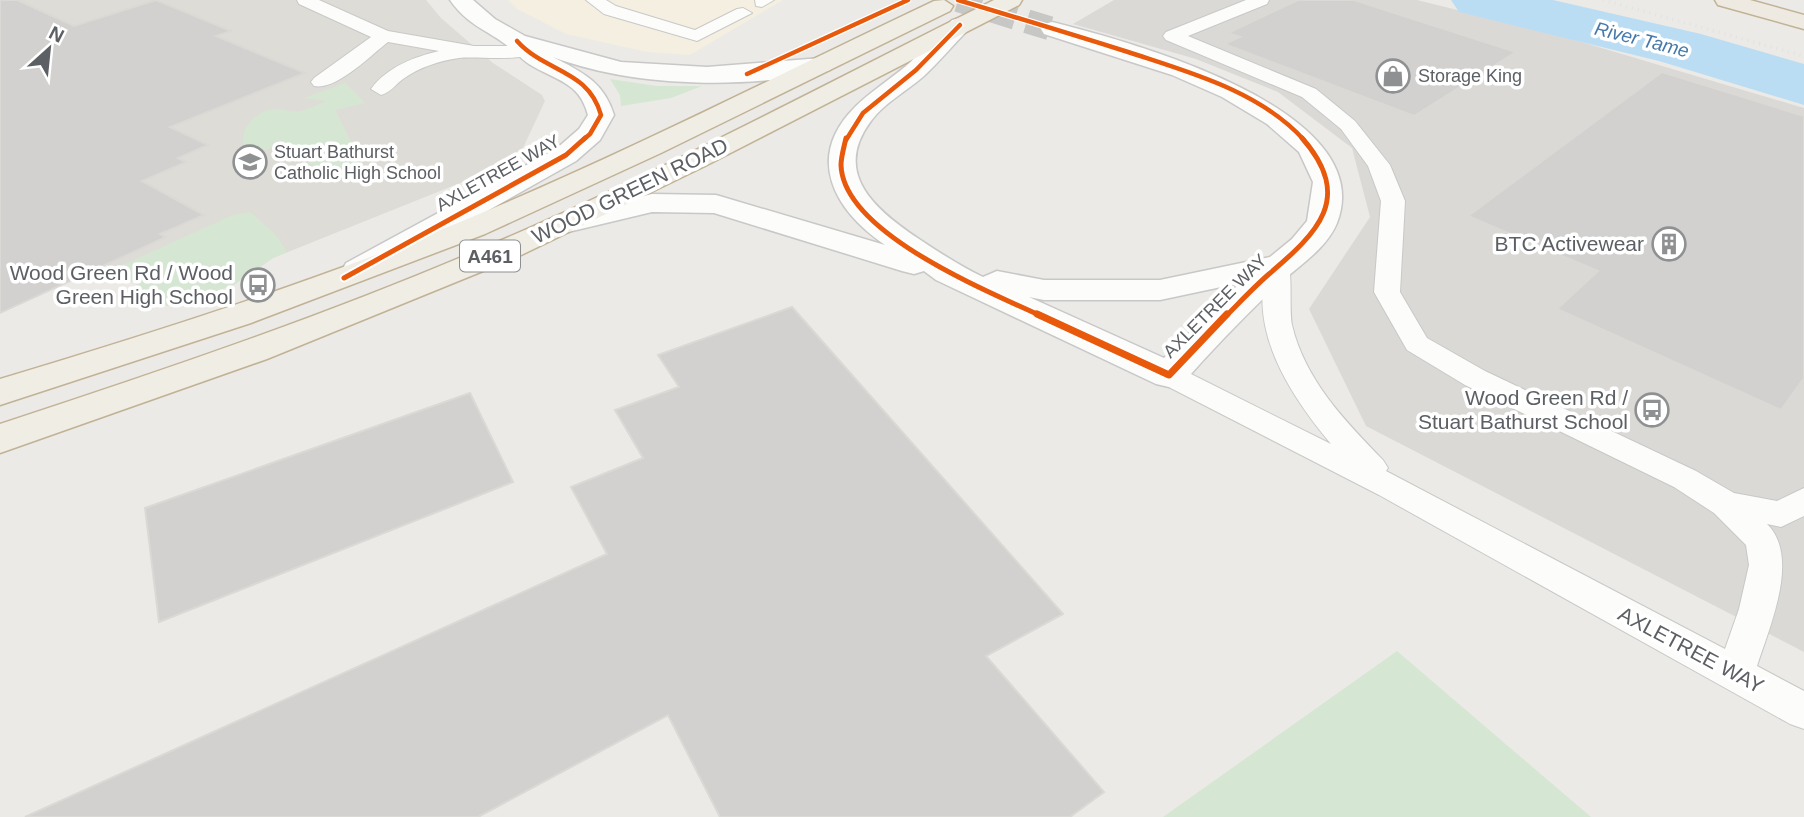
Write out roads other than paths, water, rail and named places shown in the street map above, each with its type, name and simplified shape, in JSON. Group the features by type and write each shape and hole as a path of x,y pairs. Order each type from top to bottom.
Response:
{"highway":[{"name":"WOOD GREEN ROAD","path":"0,392 231,319 344,278 550,194 821,65 957,13 1011,0"},
{"path":"1726,0 1804,22"},
{"name":"WOOD GREEN ROAD","path":"0,439 259,349 397,295 564,224 752,132 957,13"}],"street":[{"name":"AXLETREE WAY","path":"344,278 566,155 590,134 601,115 596,93 521,46 461,0"},
{"name":"AXLETREE WAY","path":"957,13 916,70 863,113 846,138 841,166 850,192 861,211 875,224 948,273 1169,375 1310,237 1322,220 1329,191 1321,165 1294,130 1271,112 1235,92 1138,56 1052,29"},
{"name":"AXLETREE WAY","path":"521,46 542,45 595,64 693,75 747,74 821,65"},
{"name":"AXLETREE WAY","path":"564,224 652,203 716,204 948,273 1044,290 1160,290 1278,266"}],"lane":[{"path":"305,0 422,52 521,46"},
{"path":"594,0 610,9 697,36 743,13"},
{"path":"1261,0 1172,36 1309,93 1348,125 1379,165 1393,201 1387,292 1417,344 1475,378 1685,480 1726,504 1762,540 1766,565 1757,609 1736,673"},
{"path":"381,89 422,52 490,24"},
{"path":"321,82 337,74 384,36"},
{"path":"1278,266 1273,290 1277,324 1286,354 1303,387 1331,427 1390,487"},
{"name":"AXLETREE WAY","path":"1169,375 1390,487 1804,711"},
{"path":"1726,504 1781,514 1804,500"}],"waterway":[{"name":"River Tame","path":"1479,0 1679,47 1804,85"}],"tunnel":[{"path":"958,0 1052,29"}],"railway":[{"path":"1603,0 1804,56"}],"place":[{"name":"Storage King","path":"1393,76"},
{"name":"Stuart Bathurst Catholic High School","path":"250,162"},
{"name":"BTC Activewear","path":"1669,244"},
{"name":"Wood Green Rd / Wood Green High School","path":"258,285"},
{"name":"Wood Green Rd / Stuart Bathurst School","path":"1652,410"}]}
